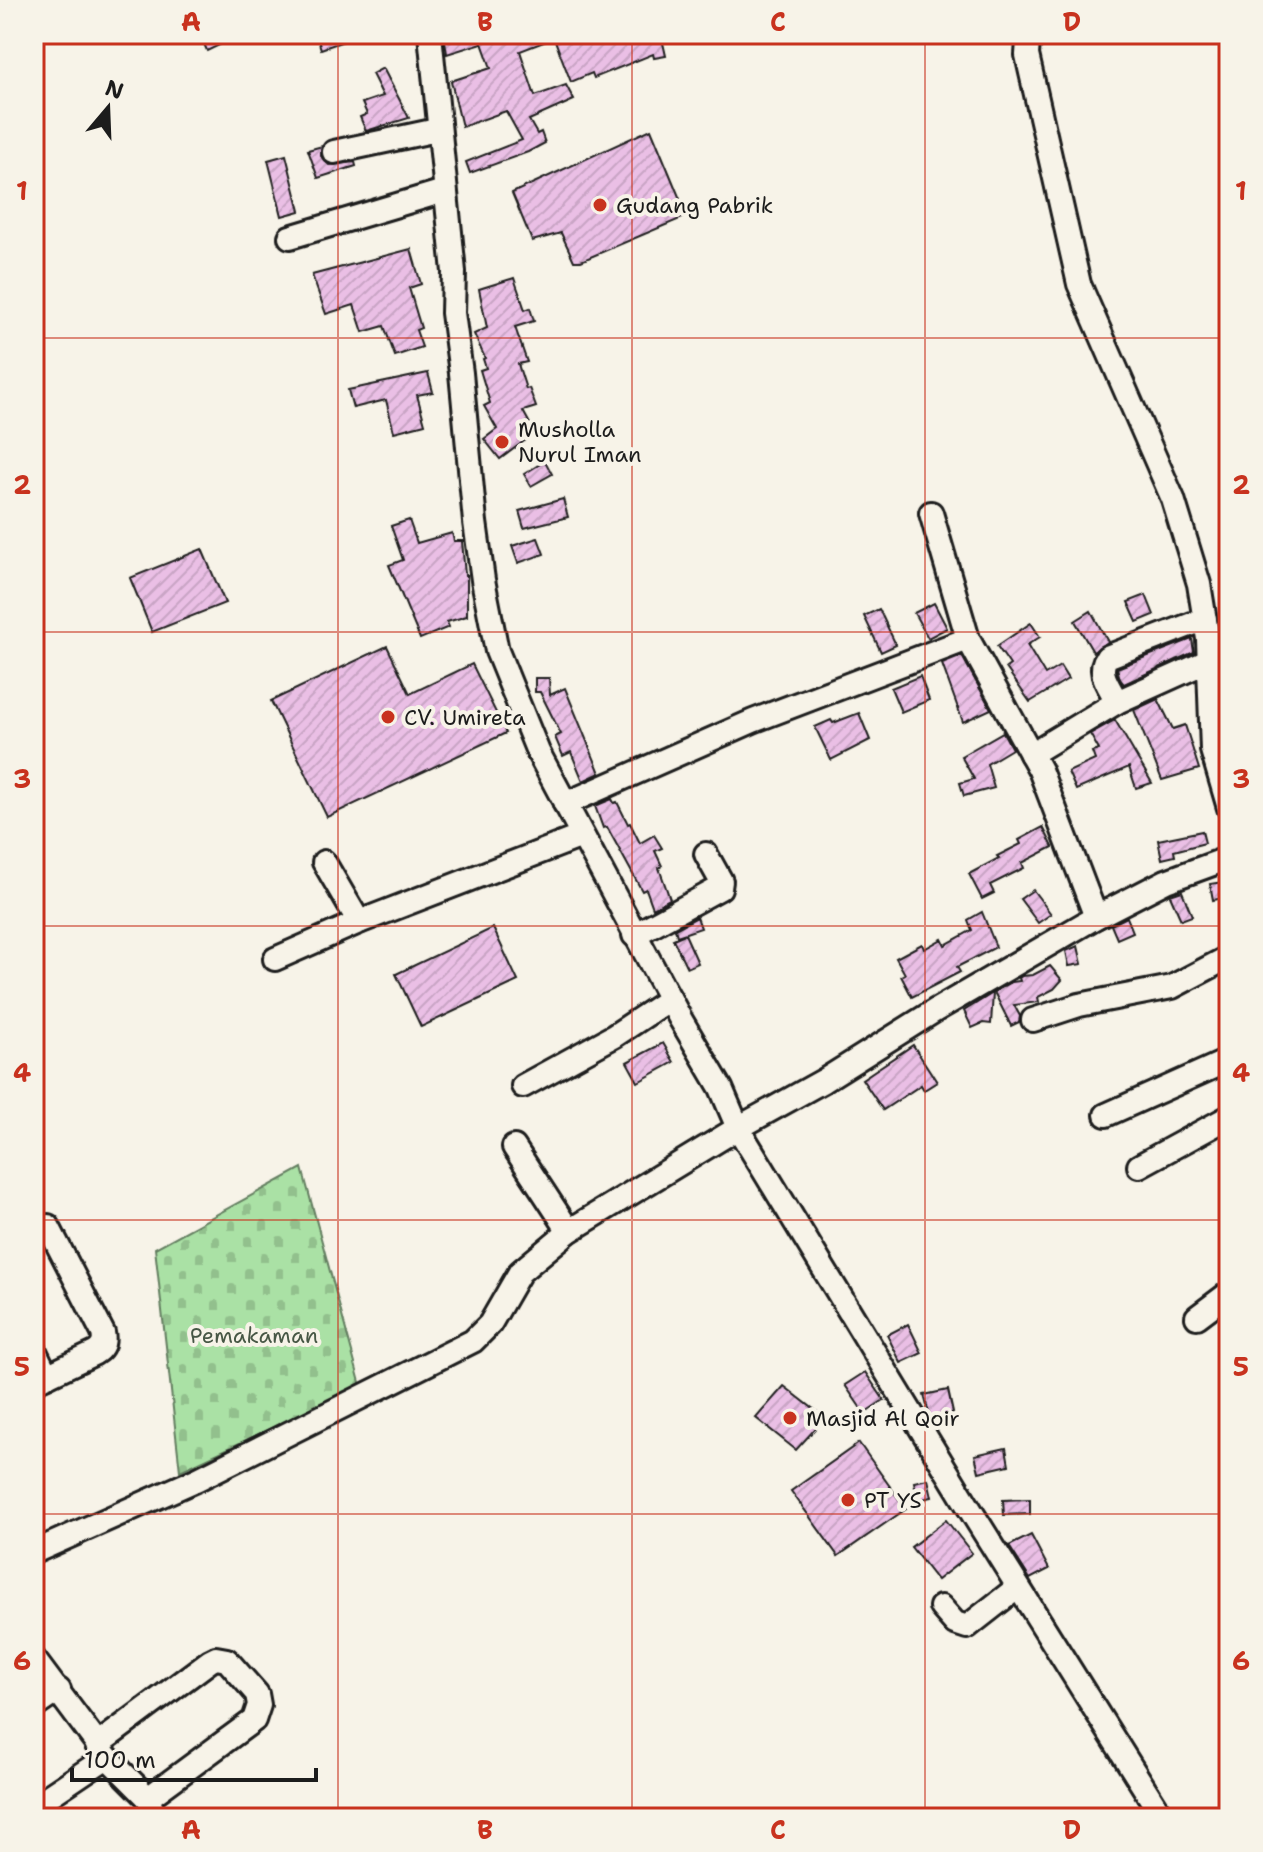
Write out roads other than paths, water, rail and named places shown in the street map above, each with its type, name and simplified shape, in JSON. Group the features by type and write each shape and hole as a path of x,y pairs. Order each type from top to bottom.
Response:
{"street":[{"path":"430,34 437,130 454,272 453,313 475,522 487,602 501,662 538,752 634,935 721,1088 738,1128 1163,1818"},
{"path":"1033,34 1028,41 1027,55 1079,284 1173,499 1199,584 1205,619 1212,750 1229,808"},
{"path":"334,152 437,130"},
{"path":"290,237 444,191"},
{"path":"931,513 968,639 1040,770 1096,917"},
{"path":"1117,702 1102,673 1107,657 1205,619"},
{"path":"565,804 753,721 968,639"},
{"path":"1031,754 1117,702 1208,661"},
{"path":"275,959 359,922 582,836"},
{"path":"634,935 720,888 721,881 706,854"},
{"path":"34,1552 319,1421 473,1341 490,1324 520,1272 569,1231 1096,917 1166,881 1229,858"},
{"path":"324,862 359,922"},
{"path":"1033,1020 1079,1005 1172,987 1229,957"},
{"path":"523,1086 614,1036 670,999"},
{"path":"1106,1115 1229,1060"},
{"path":"1139,1166 1229,1117"},
{"path":"514,1147 569,1231"},
{"path":"34,1349 40,1379 95,1353 104,1341 103,1333 48,1226"},
{"path":"1197,1317 1229,1293"},
{"path":"941,1607 958,1625 967,1627 1018,1587"},
{"path":"34,1659 102,1751 149,1808 254,1720 259,1705 257,1694 227,1660 216,1658 210,1661 102,1751 34,1806"},
{"path":"34,1707 59,1690"}],"place":[{"name":"Gudang Pabrik","path":"600,205"},
{"name":"Musholla Nurul Iman","path":"502,442"},
{"name":"CV. Umireta","path":"388,717"},
{"name":"Masjid Al Qoir","path":"790,1418"},
{"name":"PT YS","path":"848,1500"}],"park label":[{"name":"Pemakaman","path":"254,1335"}]}
